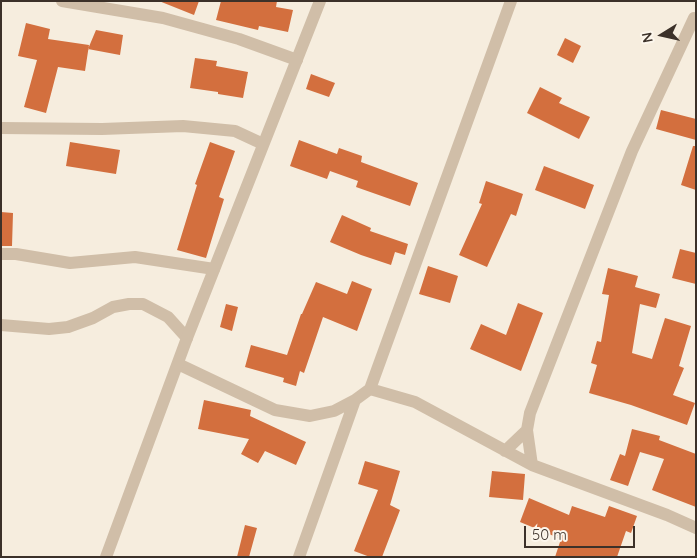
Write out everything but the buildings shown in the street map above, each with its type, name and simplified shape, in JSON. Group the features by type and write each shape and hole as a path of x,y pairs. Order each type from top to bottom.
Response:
{"street":[{"path":"62,1 163,18 240,40 297,60"},
{"path":"106,557 187,338 320,1"},
{"path":"178,364 275,410 310,416 334,410 356,400 370,389 511,1"},
{"path":"532,465 527,430 530,412 632,151 695,16"},
{"path":"1,128 102,129 183,126 235,131 263,144"},
{"path":"1,254 16,254 70,263 135,257 214,269"},
{"path":"1,325 49,329 68,327 93,318 113,307 143,304 168,317 187,338"},
{"path":"370,389 415,402 532,465 667,515 696,528"},
{"path":"299,557 356,400"},
{"path":"505,451 527,430"}]}
